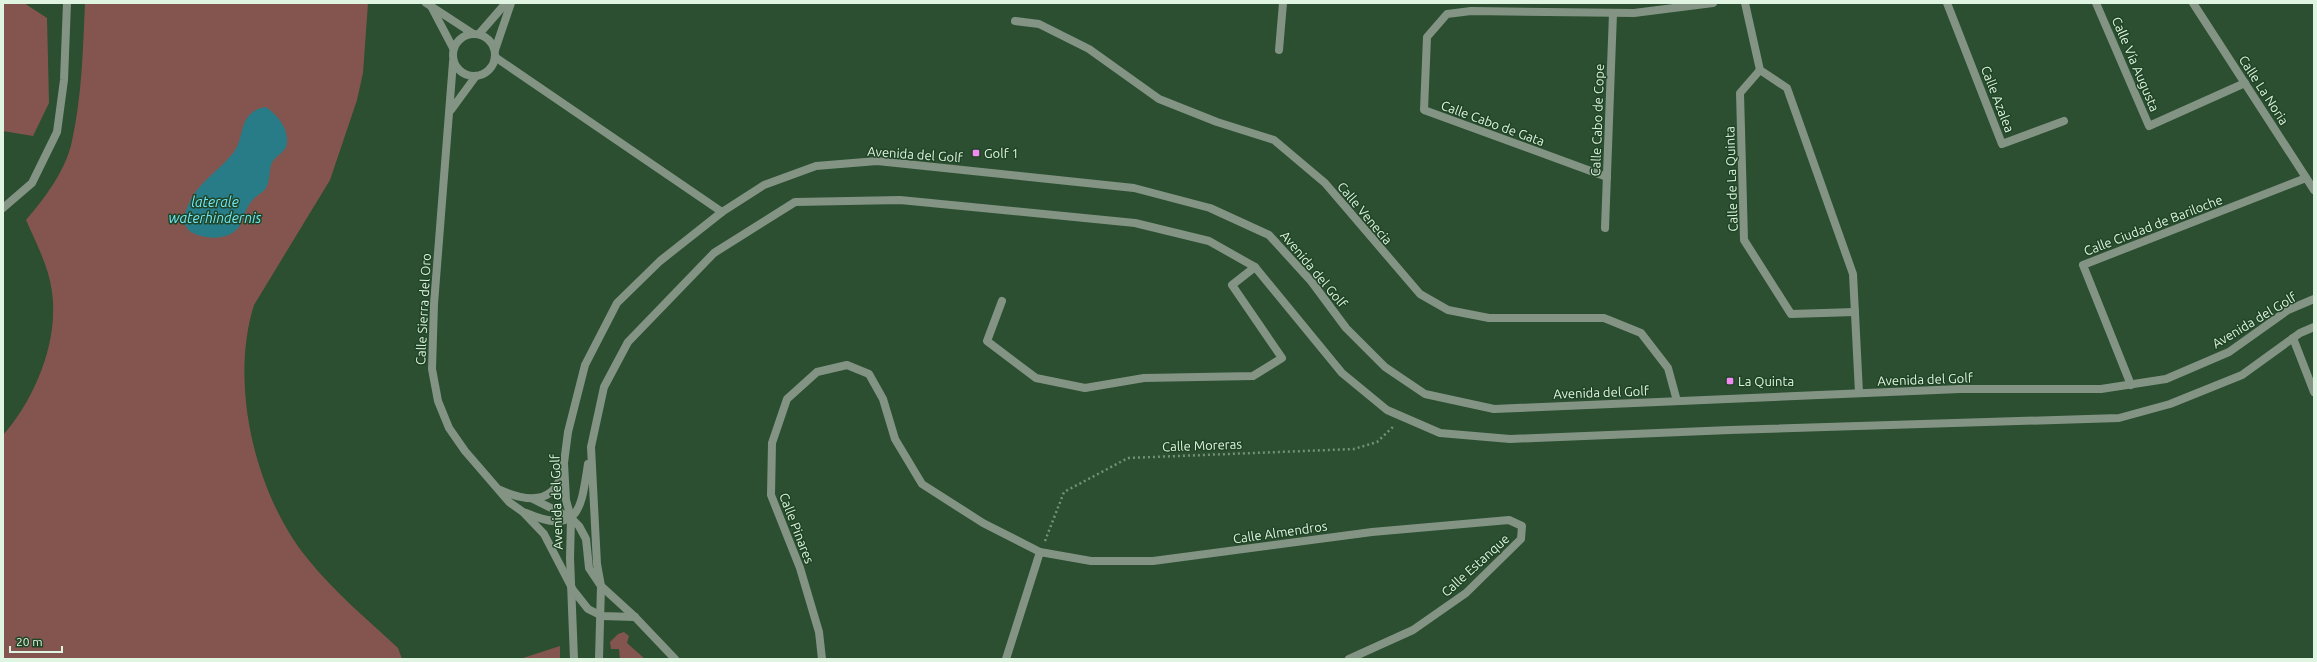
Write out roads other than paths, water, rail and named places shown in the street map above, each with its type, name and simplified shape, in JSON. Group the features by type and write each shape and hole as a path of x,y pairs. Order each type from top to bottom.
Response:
{"street":[{"path":"3,208 32,183 57,132 64,80 67,3"},
{"path":"453,48 460,38 475,34 506,3"},
{"path":"451,110 476,76 488,70 495,54 511,3"},
{"path":"1279,50 1283,3"},
{"path":"1613,13 1634,13 1713,3"},
{"path":"1745,3 1760,70 1787,88 1853,274 1859,393"},
{"name":"Calle Azalea","path":"1947,3 2002,144 2064,121"},
{"name":"Calle Vía Augusta","path":"2096,3 2149,126 2244,83"},
{"name":"Calle La Noria","path":"2193,3 2314,190"},
{"path":"429,5 475,34 489,40 495,54 722,212"},
{"path":"429,5 453,48 453,62 462,73 476,76"},
{"name":"Calle Cabo de Gata","path":"1607,177 1424,110 1427,36 1447,14 1471,11 1613,13"},
{"name":"Calle Cabo de Cope","path":"1605,228 1613,13"},
{"name":"Calle Venecia","path":"1015,20 1039,24 1088,49 1159,99 1217,122 1274,140 1325,183 1420,294 1448,310 1489,318 1604,318 1640,333 1668,368 1677,401"},
{"name":"Calle Sierra del Oro","path":"453,62 451,110 434,304 432,369 438,401 449,428 465,451 509,502 523,512"},
{"name":"Calle de La Quinta","path":"1760,70 1740,93 1744,240 1791,314 1855,312"},
{"name":"Avenida del Golf","path":"574,659 573,590 570,558 572,518 566,500 564,463 568,432 585,365 617,303 660,261 722,212 764,185 816,166 877,161 1134,188 1210,208 1270,235 1311,281 1346,328 1385,367 1425,394 1494,409 1960,389 2101,389 2131,385 2166,379 2229,352 2288,310 2314,299"},
{"name":"Calle Ciudad de Bariloche","path":"2131,385 2083,264 2306,178"},
{"path":"523,512 544,521 562,521 572,518 580,509 604,387 628,342 714,253 795,202 900,200 1134,223 1210,241 1255,267 1342,373 1387,410 1402,418 1440,433 1510,439 1730,430 2119,418 2170,404 2242,375 2293,338 2314,327"},
{"path":"1002,301 987,341 1036,378 1085,388 1144,378 1253,376 1282,358 1232,285 1255,267"},
{"path":"2293,338 2314,392"},
{"name":"Calle Pinares","path":"822,659 819,632 800,568 771,495 772,443 787,400 818,372 847,365 868,374 884,399 895,439 922,484 983,523 1040,552"},
{"path":"591,448 598,564 601,586 602,616 599,659"},
{"path":"533,499 553,492 560,479 564,463"},
{"path":"499,489 517,497 533,499 572,518 586,538 589,568 601,586 635,617 675,659"},
{"path":"523,512 544,534 573,590 588,609 602,616 635,617"},
{"name":"Calle Almendros","path":"1040,552 1091,561 1153,561 1372,532 1509,520 1522,526"},
{"name":"Calle Estanque","path":"1349,659 1413,630 1466,593 1522,539 1522,526"},
{"path":"1006,659 1040,552"}],"water":[{"name":"laterale waterhindernis","path":"266,107 284,126 287,137 287,145 282,153 271,164 266,188 251,202 239,227 230,234 218,238 211,238 192,232 183,222 191,199 203,183 234,152 246,119 257,109"}],"place":[{"name":"Golf 1","path":"976,153"},
{"name":"La Quinta","path":"1730,381"}]}
